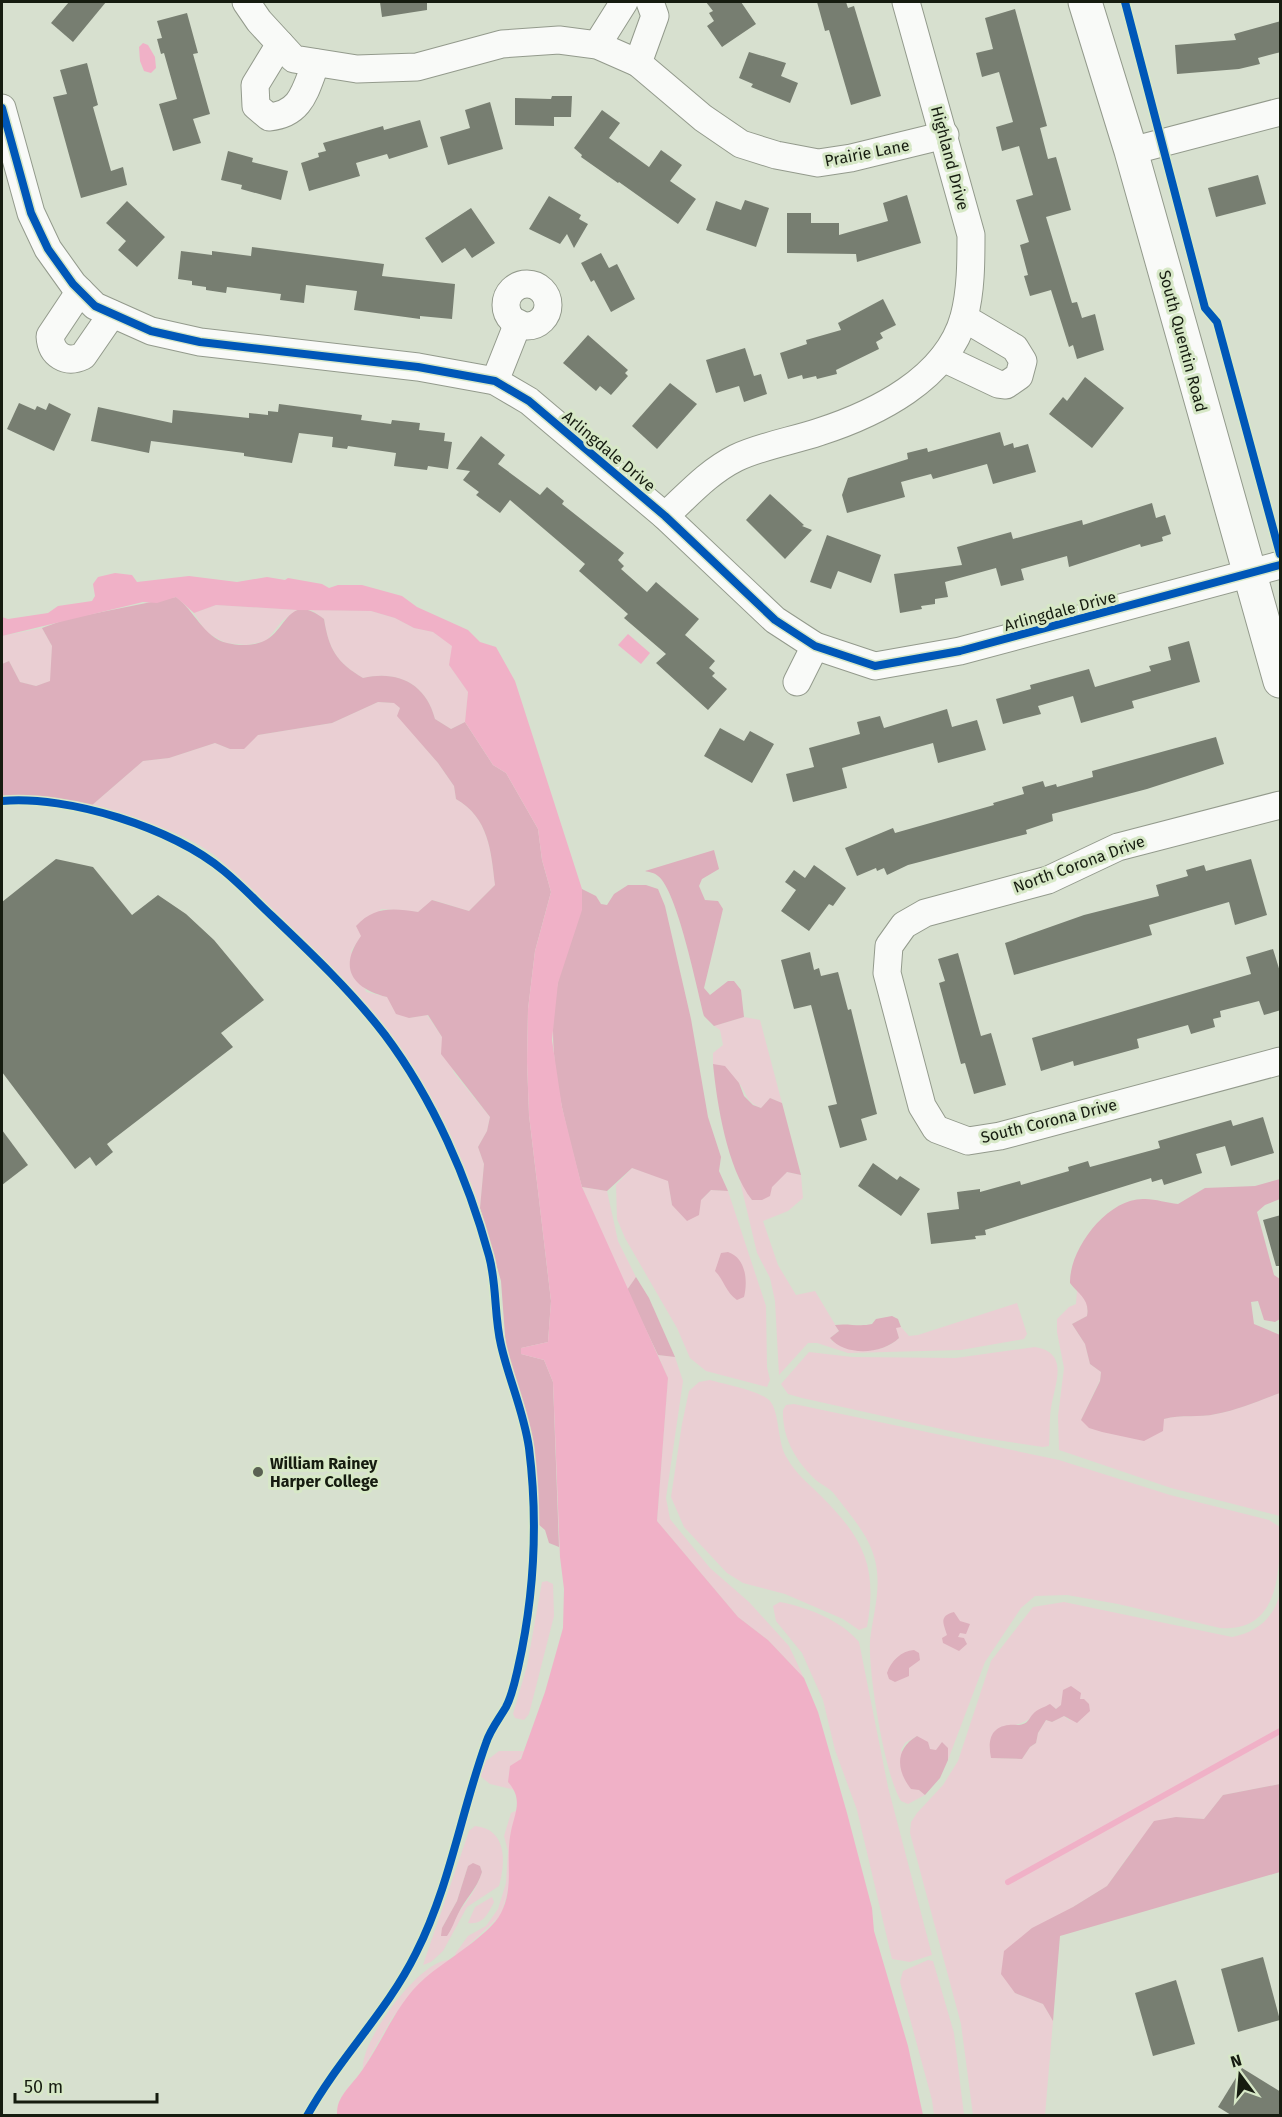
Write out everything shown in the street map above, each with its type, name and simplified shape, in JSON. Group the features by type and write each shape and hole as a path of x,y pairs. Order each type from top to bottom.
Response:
{"main road":[{"name":"South Quentin Road","path":"1085,2 1266,570 1281,681"}],"street":[{"name":"Prairie Lane","path":"246,2 259,21 294,59 357,69 417,67 502,44 559,40 597,45 638,63 703,118 741,144 776,155 818,163 851,158 945,135"},
{"path":"597,45 624,2"},
{"path":"638,63 655,16 650,2"},
{"name":"Highland Drive","path":"665,516 699,482 736,458 850,423 880,408 924,376 943,358 964,318 970,274 971,235 945,135 906,2"},
{"path":"280,44 255,85 256,106 268,117 285,115 299,102 316,63"},
{"name":"Arlingdale Drive","path":"2,108 31,213 48,249 80,291 95,306 151,331 200,342 418,367 495,381 529,401 665,516 775,620 815,646 875,666 960,651 1266,570"},
{"path":"1131,151 1281,112"},
{"path":"80,291 50,336 54,351 60,356 68,360 84,356 112,314"},
{"path":"943,358 998,384 1006,385 1019,376 1023,361 1015,348 964,318"},
{"path":"495,381 518,323"},
{"path":"797,682 815,646"},
{"name":"North Corona Drive","path":"896,1015 887,973 889,946 904,925 925,913 1048,880 1118,847 1281,805"},
{"name":"South Corona Drive","path":"896,1015 922,1106 936,1129 968,1141 1000,1137 1281,1061"}],"shaded area":[{"path":"143,43 148,45 155,57 156,68 151,73 144,71 140,61 139,47"},
{"path":"115,573 132,575 137,582 189,576 237,582 267,577 322,584 329,588 338,585 362,585 402,596 417,607 468,630 480,642 496,647 515,681 582,889 582,910 558,983 552,1040 562,1107 582,1187 668,1378 657,1521 738,1617 768,1640 804,1678 818,1712 847,1813 872,1908 874,1931 908,2046 923,2115 337,2115 341,2097 371,2057 406,1998 425,1978 487,1930 501,1913 509,1885 509,1847 517,1802 508,1782 510,1766 521,1759 545,1692 563,1628 564,1589 560,1557 553,1382 544,1360 521,1354 521,1348 548,1342 551,1301 529,1115 527,1062 528,1009 535,951 551,892 542,860 538,829 506,773 493,765 465,722 468,692 449,665 452,646 433,632 414,628 395,618 371,611 297,610 216,605 194,613 176,597 157,603 143,602 2,636 2,617 8,619 48,613 58,606 92,601 95,596 93,584 98,577"},
{"path":"176,597 205,630 219,640 231,644 260,643 272,636 295,611 303,609 312,611 324,619 328,639 335,654 354,672 363,678 388,676 409,682 425,697 435,719 451,729 465,722 493,765 506,773 538,829 542,860 551,892 535,951 528,1009 527,1062 529,1115 551,1301 548,1342 521,1348 521,1354 544,1360 553,1382 559,1547 549,1543 545,1530 538,1524 529,1425 507,1362 501,1281 480,1208 484,1164 478,1147 487,1131 490,1117 441,1054 442,1037 428,1015 409,1018 396,1014 387,997 357,982 350,967 350,958 361,936 356,926 370,915 393,909 418,912 432,900 469,911 495,885 490,848 482,826 467,807 456,799 454,786 438,763 397,716 400,708 394,703 378,702 332,723 258,735 244,749 230,749 215,743 169,758 143,761 91,806 26,795 2,796 2,664 9,661 20,682 36,686 50,681 52,646 42,628 67,619"},
{"path":"216,605 297,610 282,621 266,641 247,645 226,643 206,632 194,613"},
{"path":"312,610 371,611 395,618 414,628 433,632 453,646 449,665 468,692 465,722 451,729 435,719 425,697 409,682 388,676 363,678 354,672 335,654 328,639 324,619"},
{"path":"42,628 52,646 51,681 36,686 20,682 9,661 2,664 2,636"},
{"path":"628,634 650,653 641,664 618,645"},
{"path":"378,702 395,703 400,708 398,716 438,763 454,786 456,799 467,807 482,826 490,848 495,885 469,911 433,900 418,912 381,909 351,951 366,992 387,997 409,1018 427,1015 442,1037 454,1073 490,1117 487,1131 478,1147 484,1164 480,1208 450,1136 426,1089 398,1044 339,976 260,903 213,854 170,831 91,806 143,761 169,758 215,743 230,749 258,735 332,723"},
{"path":"714,850 719,869 702,879 699,886 705,900 718,901 723,909 704,988 710,995 728,981 734,981 741,990 744,1017 714,1026 704,1016 672,900 658,876 645,871"},
{"path":"628,885 646,885 658,889 665,906 691,1019 708,1117 721,1157 719,1171 728,1191 711,1190 701,1200 699,1215 687,1221 672,1205 668,1181 632,1168 607,1191 582,1187 558,1086 553,1034 554,1008 561,970 579,913 582,889 596,896 601,904 607,905 614,894"},
{"path":"744,1017 760,1020 782,1103 770,1098 761,1108 749,1100 735,1079 713,1064 713,1053 723,1045 720,1030 714,1026"},
{"path":"713,1064 725,1066 739,1083 744,1096 753,1105 761,1108 770,1098 782,1103 801,1175 787,1172 772,1187 770,1196 762,1200 752,1200 736,1171 717,1098"},
{"path":"632,1168 668,1180 672,1205 701,1200 711,1190 728,1191 766,1306 767,1367 770,1380 767,1387 706,1371 690,1358 677,1328 625,1238 617,1219 616,1185"},
{"path":"787,1172 801,1175 803,1198 788,1211 763,1221 778,1265 796,1295 815,1291 839,1331 831,1337 832,1341 858,1350 875,1350 892,1344 899,1338 895,1327 901,1327 909,1336 918,1335 1017,1303 1027,1334 1024,1339 961,1350 848,1353 817,1343 808,1343 779,1375 775,1301 770,1278 757,1253 740,1181 752,1200"},
{"path":"1280,1179 1280,1199 1265,1205 1257,1212 1274,1275 1280,1279 1280,1319 1275,1322 1264,1320 1258,1301 1251,1302 1254,1324 1280,1335 1280,1393 1224,1412 1164,1419 1163,1431 1144,1441 1089,1428 1081,1420 1100,1381 1101,1372 1090,1364 1085,1344 1072,1324 1087,1316 1087,1305 1070,1283 1076,1255 1093,1228 1118,1206 1131,1201 1149,1199 1178,1204 1205,1188 1255,1186"},
{"path":"582,1187 607,1191 618,1241 636,1277 627,1290"},
{"path":"728,1252 739,1259 744,1271 746,1284 744,1297 737,1300 730,1294 715,1271 721,1253"},
{"path":"636,1277 649,1298 675,1357 658,1355 627,1290"},
{"path":"1077,1291 1086,1302 1087,1316 1072,1324 1085,1344 1090,1364 1101,1372 1100,1380 1081,1420 1164,1419 1209,1415 1232,1410 1280,1393 1280,1516 1171,1488 1059,1450 1058,1416 1064,1368 1057,1332 1057,1319 1069,1307 1076,1304"},
{"path":"892,1316 898,1319 901,1327 896,1328 899,1338 884,1347 855,1351 837,1344 830,1338 839,1331 835,1325 867,1325 872,1324 876,1319"},
{"path":"1035,1347 1046,1350 1053,1356 1058,1370 1050,1413 1049,1446 1043,1447 977,1437 802,1398 788,1394 781,1384 809,1352 852,1357 956,1358"},
{"path":"658,1355 675,1357 683,1381 666,1498 670,1519 710,1568 749,1602 789,1646 804,1678 768,1640 738,1617 657,1521 668,1378"},
{"path":"710,1380 751,1391 770,1401 784,1452 790,1463 835,1511 857,1540 864,1554 870,1587 867,1627 859,1630 843,1619 785,1594 743,1583 727,1573 684,1527 671,1497 682,1424 689,1391 699,1382"},
{"path":"794,1404 1059,1460 1170,1495 1269,1520 1280,1527 1277,1580 1272,1596 1265,1610 1254,1621 1240,1627 1220,1628 1118,1604 1067,1595 1035,1596 1021,1608 985,1662 948,1760 946,1755 930,1749 917,1736 905,1743 901,1750 919,1790 925,1795 908,1804 901,1801 889,1770 875,1699 870,1641 878,1581 875,1560 864,1534 853,1518 829,1489 809,1474 792,1449 785,1430 783,1410 786,1405"},
{"path":"547,1581 553,1584 554,1616 529,1714 524,1720 515,1718 513,1714 527,1666 542,1582"},
{"path":"1280,1592 1280,1784 1223,1795 1204,1819 1176,1817 1134,1848 1107,1886 1073,1907 1015,1993 1043,2004 1053,2021 1045,2115 973,2115 961,2024 910,1833 911,1822 917,1813 943,1785 958,1761 991,1661 1033,1607 1064,1602 1232,1637 1249,1632 1263,1623 1269,1617","holes":["1050,1705 1056,1709 1061,1705 1070,1721 1064,1716 1052,1722 1046,1720 1038,1733 1036,1743 1030,1747 1022,1759 991,1758 1008,1725 1020,1724"]},
{"path":"780,1602 801,1607 834,1621 859,1642 888,1787 932,1955 910,1962 892,1959 857,1810 835,1750 823,1700 802,1653 776,1621 773,1606"},
{"path":"954,1612 960,1621 970,1624 966,1634 960,1633 958,1637 964,1638 967,1644 959,1651 943,1643 942,1638 947,1635 944,1618"},
{"path":"914,1650 919,1653 920,1660 909,1668 909,1676 895,1682 889,1679 887,1673 891,1664 905,1652"},
{"path":"1071,1686 1081,1693 1080,1699 1084,1699 1089,1704 1090,1711 1077,1723 1064,1716 1052,1722 1046,1720 1038,1733 1036,1743 1030,1747 1022,1759 991,1758 990,1741 997,1729 1002,1726 1025,1723 1037,1711 1050,1704 1056,1709 1061,1705 1063,1690"},
{"path":"917,1736 928,1742 930,1749 936,1750 942,1742 948,1748 948,1760 940,1778 925,1795 919,1790 911,1789 906,1782 900,1760 905,1747"},
{"path":"499,1751 524,1751 508,1782 515,1790 490,1784 480,1776 486,1761"},
{"path":"1280,1784 1280,1872 1060,1936 1053,2021 1043,2004 1015,1993 1001,1974 1004,1951 1032,1928 1107,1886 1154,1821 1176,1817 1204,1819 1223,1795"},
{"path":"517,1810 510,1837 511,1880 501,1915 457,1956 455,1954 468,1936 486,1926 498,1909 506,1883 508,1851 504,1836 511,1813"},
{"path":"475,1826 486,1828 499,1840 503,1867 499,1886 467,1907 443,1951 431,1962 423,1965 469,1831","holes":["468,1866 480,1866 482,1872 471,1895 455,1916 442,1928 457,1901"]},
{"path":"473,1863 480,1866 482,1872 480,1878 447,1936 441,1936 442,1928 457,1901 468,1866"},
{"path":"492,1897 494,1902 484,1918 478,1922 468,1923 475,1907"},
{"path":"450,1960 424,1979 392,2018 363,2069 371,2040 394,2003 424,1972 438,1963"},
{"path":"928,1960 933,1961 954,2033 964,2115 934,2115 900,1982 903,1971"}],"building":[{"path":"69,2 106,2 73,42 51,23"},
{"path":"380,2 427,2 427,10 382,17"},
{"path":"706,2 741,2 756,24 722,47 707,26 714,21 709,13 713,11"},
{"path":"817,2 846,2 848,8 854,6 881,96 851,105 829,30 825,31"},
{"path":"1015,9 1047,126 1040,128 1048,159 1056,157 1071,210 1046,217 1072,303 1077,302 1082,318 1095,314 1104,350 1077,359 1073,345 1069,347 1051,290 1030,296 1024,276 1028,275 1020,245 1029,242 1016,200 1033,195 1019,146 1002,151 996,127 1013,122 999,72 982,77 976,53 993,49 985,18"},
{"path":"187,13 198,53 193,54 210,114 193,119 201,143 173,151 159,104 177,99 164,53 161,54 157,39 162,38 157,21"},
{"path":"1281,21 1281,52 1258,58 1260,64 1239,69 1177,74 1175,45 1236,40 1234,34"},
{"path":"749,52 786,63 781,76 798,83 790,103 751,87 753,84 739,78"},
{"path":"87,63 98,105 93,107 111,171 123,167 127,185 81,198 53,97 67,94 60,70"},
{"path":"552,96 572,96 571,117 554,117 554,126 515,125 515,98 551,99"},
{"path":"490,102 503,149 448,165 440,137 470,128 465,110"},
{"path":"602,110 620,123 609,138 649,167 661,150 682,165 670,181 696,199 678,224 581,157 582,155 574,148"},
{"path":"420,120 428,147 389,159 387,154 356,163 360,176 309,191 301,163 319,157 318,153 326,151 323,143 383,126 384,130"},
{"path":"228,151 253,158 252,162 288,171 281,200 241,189 242,185 221,180"},
{"path":"1258,175 1266,204 1216,217 1208,188"},
{"path":"907,195 921,243 857,262 856,254 787,253 787,213 811,213 811,223 839,223 839,235 888,221 883,203"},
{"path":"549,196 581,215 579,219 588,224 574,248 567,234 560,244 529,229"},
{"path":"745,200 769,208 756,247 706,230 716,201 741,210"},
{"path":"127,201 165,237 137,267 118,250 126,241 106,223"},
{"path":"471,208 495,243 472,258 465,248 442,263 425,238"},
{"path":"252,247 384,264 382,276 455,284 452,319 420,316 420,319 354,310 357,291 306,285 304,303 280,300 281,294 227,287 226,293 206,290 206,287 192,285 192,281 178,279 181,251 212,255 212,251 251,256"},
{"path":"601,253 609,268 617,264 635,299 611,312 594,280 591,282 581,263"},
{"path":"883,299 896,325 880,333 883,338 876,342 879,349 836,370 837,374 817,379 816,376 803,379 802,375 788,379 780,353 807,344 806,340 841,330 838,323"},
{"path":"588,335 628,370 625,373 628,376 611,395 600,386 596,391 563,363"},
{"path":"745,348 754,376 761,374 767,394 744,402 739,386 716,393 706,360"},
{"path":"1085,377 1124,408 1092,448 1049,414 1063,397 1067,401"},
{"path":"670,383 697,404 657,449 632,426"},
{"path":"19,403 35,410 37,406 46,410 49,403 71,414 54,451 7,429"},
{"path":"279,404 362,415 361,420 391,424 392,420 420,423 419,430 445,433 444,441 452,442 448,469 428,466 427,470 394,466 396,453 348,446 347,449 332,447 333,437 299,433 292,463 244,456 244,453 151,441 149,453 91,441 98,407 172,423 173,410 249,418 249,413 268,415 268,411 278,412"},
{"path":"1000,432 1004,446 1013,443 1014,448 1028,444 1036,472 993,484 987,464 933,479 931,474 901,482 905,497 847,513 842,495 848,478 908,459 907,453 927,448 928,452"},
{"path":"481,436 505,455 498,464 540,495 547,487 564,501 562,504 624,553 618,560 624,566 621,569 647,592 656,582 699,619 685,635 715,661 709,668 715,673 712,676 727,689 708,710 656,663 666,654 624,618 628,614 579,571 585,564 510,500 500,513 476,495 479,492 463,480 470,471 456,469"},
{"path":"770,494 804,525 802,526 812,530 785,559 746,520"},
{"path":"1152,503 1156,518 1165,515 1171,534 1162,537 1163,541 1141,547 1140,544 1069,567 1067,556 1021,569 1024,580 1001,586 996,568 945,582 948,597 935,599 935,604 921,606 922,609 900,613 894,574 962,565 957,547 1011,532 1013,539 1082,520 1083,525"},
{"path":"827,535 881,555 871,583 838,571 831,589 810,582"},
{"path":"1189,641 1200,682 1132,701 1134,708 1081,723 1073,696 1038,706 1041,714 1003,724 996,699 1031,689 1030,685 1089,669 1095,687 1151,671 1149,666 1171,660 1168,647"},
{"path":"947,709 952,727 977,720 986,750 938,763 933,743 842,768 847,788 793,802 786,774 814,767 809,748 860,734 857,722 880,716 884,728"},
{"path":"720,728 744,741 750,731 774,744 752,783 704,756"},
{"path":"1216,737 1224,764 1147,789 1052,814 1053,821 1026,830 1027,834 908,865 887,875 884,868 877,871 876,868 857,876 845,848 893,828 895,833 994,805 993,803 1024,794 1022,787 1043,781 1045,787 1056,784 1057,787 1093,777 1092,771"},
{"path":"56,859 93,867 132,915 158,895 186,914 214,940 264,1000 221,1033 233,1047 107,1144 113,1152 96,1166 90,1157 75,1169 2,1072 2,902"},
{"path":"1251,859 1267,915 1235,925 1229,902 1149,925 1152,935 1014,975 1005,943 1084,915 1159,896 1156,885 1188,876 1186,870 1204,865 1206,871"},
{"path":"814,865 846,888 833,906 829,904 809,931 781,911 796,890 785,882 794,870 805,878"},
{"path":"1273,949 1281,975 1281,1010 1264,1015 1259,1001 1220,1011 1221,1017 1213,1019 1215,1027 1191,1034 1188,1025 1137,1039 1139,1048 1074,1066 1073,1061 1041,1071 1032,1038 1251,974 1246,957"},
{"path":"810,952 814,970 819,968 821,976 838,972 848,1010 851,1009 877,1114 861,1119 867,1140 840,1148 828,1106 837,1104 811,1005 794,1009 781,960"},
{"path":"958,953 981,1036 991,1033 1006,1085 974,1094 965,1063 961,1064 939,983 945,981 938,959"},
{"path":"1263,1117 1274,1153 1231,1166 1225,1146 1196,1154 1202,1173 1164,1185 1162,1179 1152,1182 1151,1178 985,1230 986,1235 975,1236 976,1239 931,1244 927,1213 959,1209 957,1192 980,1189 980,1192 1020,1181 1021,1185 1069,1171 1068,1167 1088,1161 1090,1167 1160,1148 1158,1141 1231,1120 1233,1126"},
{"path":"2,1130 28,1165 2,1185"},
{"path":"873,1163 897,1180 900,1176 920,1189 901,1216 858,1186"},
{"path":"1281,1215 1281,1266 1276,1266 1263,1220"},
{"path":"1263,1957 1280,2020 1238,2032 1221,1969"},
{"path":"1176,1980 1195,2044 1153,2056 1135,1993"},
{"path":"1242,2068 1281,2092 1281,2115 1231,2115 1218,2107"}],"waterway":[{"path":"1008,1882 1280,1731"}],"cycle path":[{"path":"1125,2 1205,308 1217,322 1280,554"},
{"path":"2,108 31,213 48,249 73,284 95,306 151,331 200,342 418,367 495,381 529,401 665,516 775,620 815,646 875,666 960,651 1280,565"},
{"path":"2,801 57,803 88,809 149,828 203,855 242,887 345,988 385,1035 402,1060 419,1086 460,1169 489,1256 499,1334 527,1435 532,1475 534,1531 531,1586 518,1668 508,1703 486,1743 428,1928 404,1975 333,2074 307,2116"}],"place":[{"name":"William Rainey Harper College","path":"258,1472"}]}
